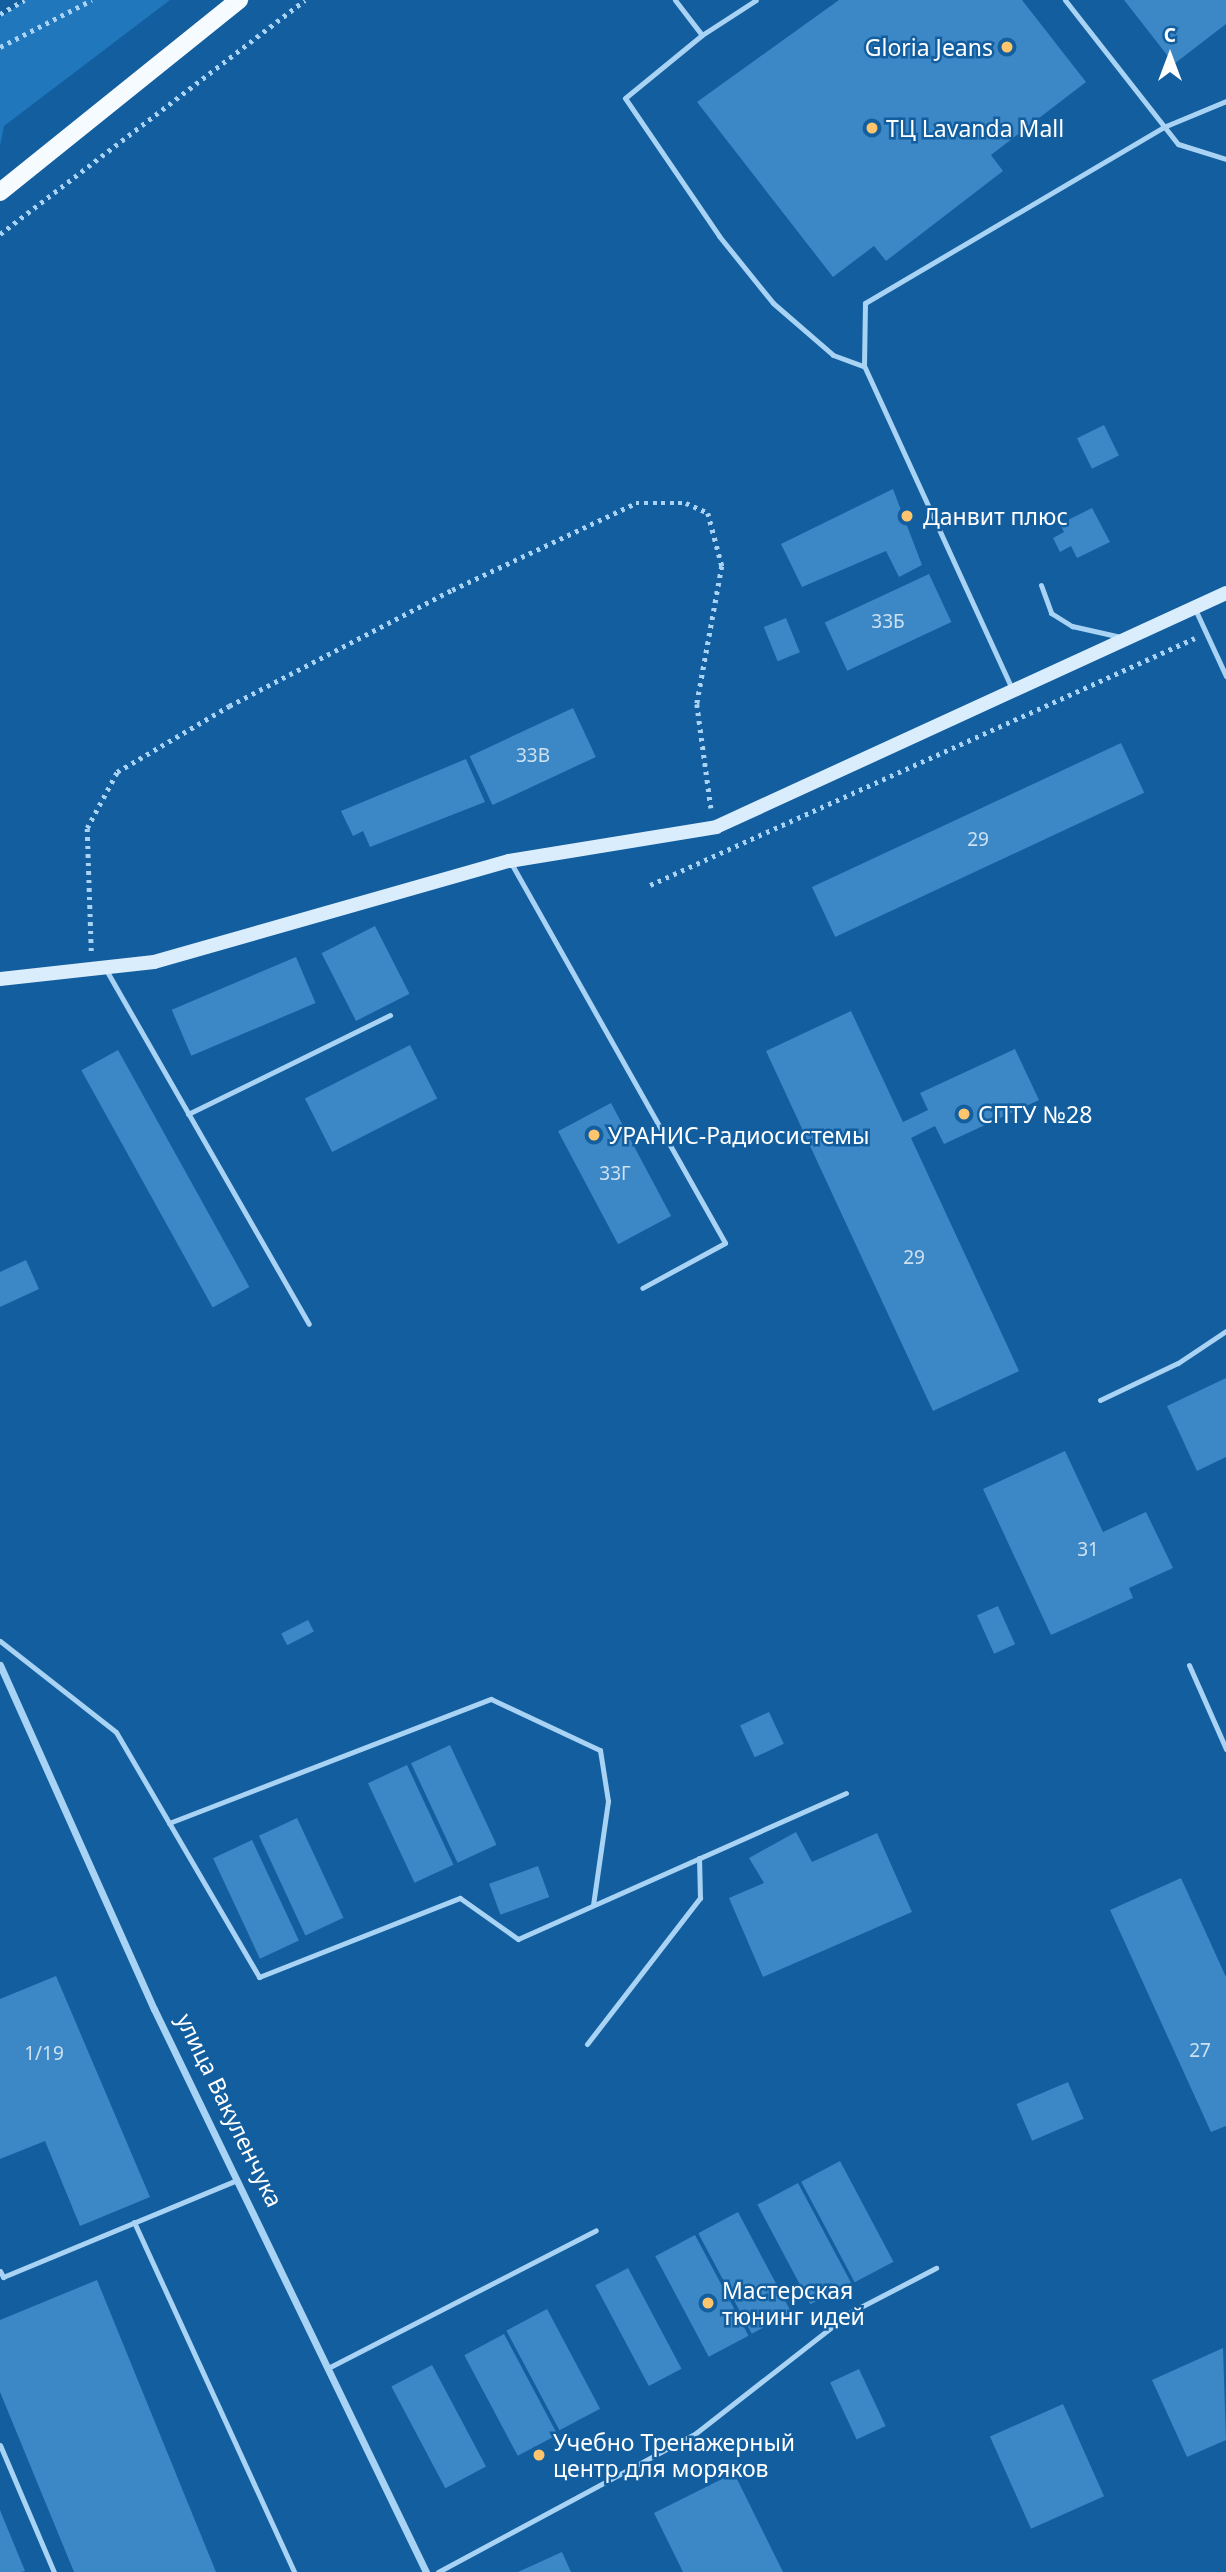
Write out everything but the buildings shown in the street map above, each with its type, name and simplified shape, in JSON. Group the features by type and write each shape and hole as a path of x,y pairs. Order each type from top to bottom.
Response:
{"main road":[{"path":"0,192 239,0"}],"street":[{"path":"0,979 98,966 154,962 509,860 716,827 1014,694 1226,593"},
{"name":"улица Вакуленчука","path":"0,1665 154,2009 426,2572"}],"lane":[{"path":"675,0 702,35"},
{"path":"756,0 702,35 625,98 719,236 773,303 832,355 864,366"},
{"path":"1065,0 1178,144 1226,159"},
{"path":"1014,694 864,366 865,303 1166,127 1226,101"},
{"path":"1041,585 1051,612 1072,626 1130,639"},
{"path":"1195,609 1226,676"},
{"path":"509,860 725,1243 642,1288"},
{"path":"98,966 188,1114 309,1324"},
{"path":"188,1114 390,1015"},
{"path":"1100,1400 1178,1363 1226,1331"},
{"path":"0,1641 116,1732 259,1977 460,1898 518,1939 846,1793"},
{"path":"1189,1665 1226,1749"},
{"path":"169,1823 491,1699 600,1750 608,1801 593,1905"},
{"path":"587,2044 700,1898 699,1858"},
{"path":"1,2275 237,2180"},
{"path":"134,2222 294,2572"},
{"path":"327,2368 596,2230"},
{"path":"438,2572 696,2434 851,2312 936,2268"},
{"path":"0,2445 54,2572"}],"path":[{"path":"0,14 23,0"},
{"path":"0,47 92,0"},
{"path":"0,234 305,0"},
{"path":"98,966 87,828 117,772 229,706 452,590 636,503 686,503 708,513 722,566 696,704 703,778 716,827"},
{"path":"650,885 1206,633"}],"shaded area":[{"path":"25,0 170,0 4,126 0,146 0,18"}],"place":[{"name":"Gloria Jeans","path":"1007,47"},
{"name":"ТЦ Lavanda Mall","path":"872,128"},
{"name":"Данвит плюс","path":"907,516"},
{"name":"СПТУ №28","path":"964,1114"},
{"name":"УРАНИС-Радиосистемы","path":"594,1135"},
{"name":"Мастерская тюнинг идей","path":"708,2303"},
{"name":"Учебно Тренажерный центр для моряков","path":"539,2455"}]}
